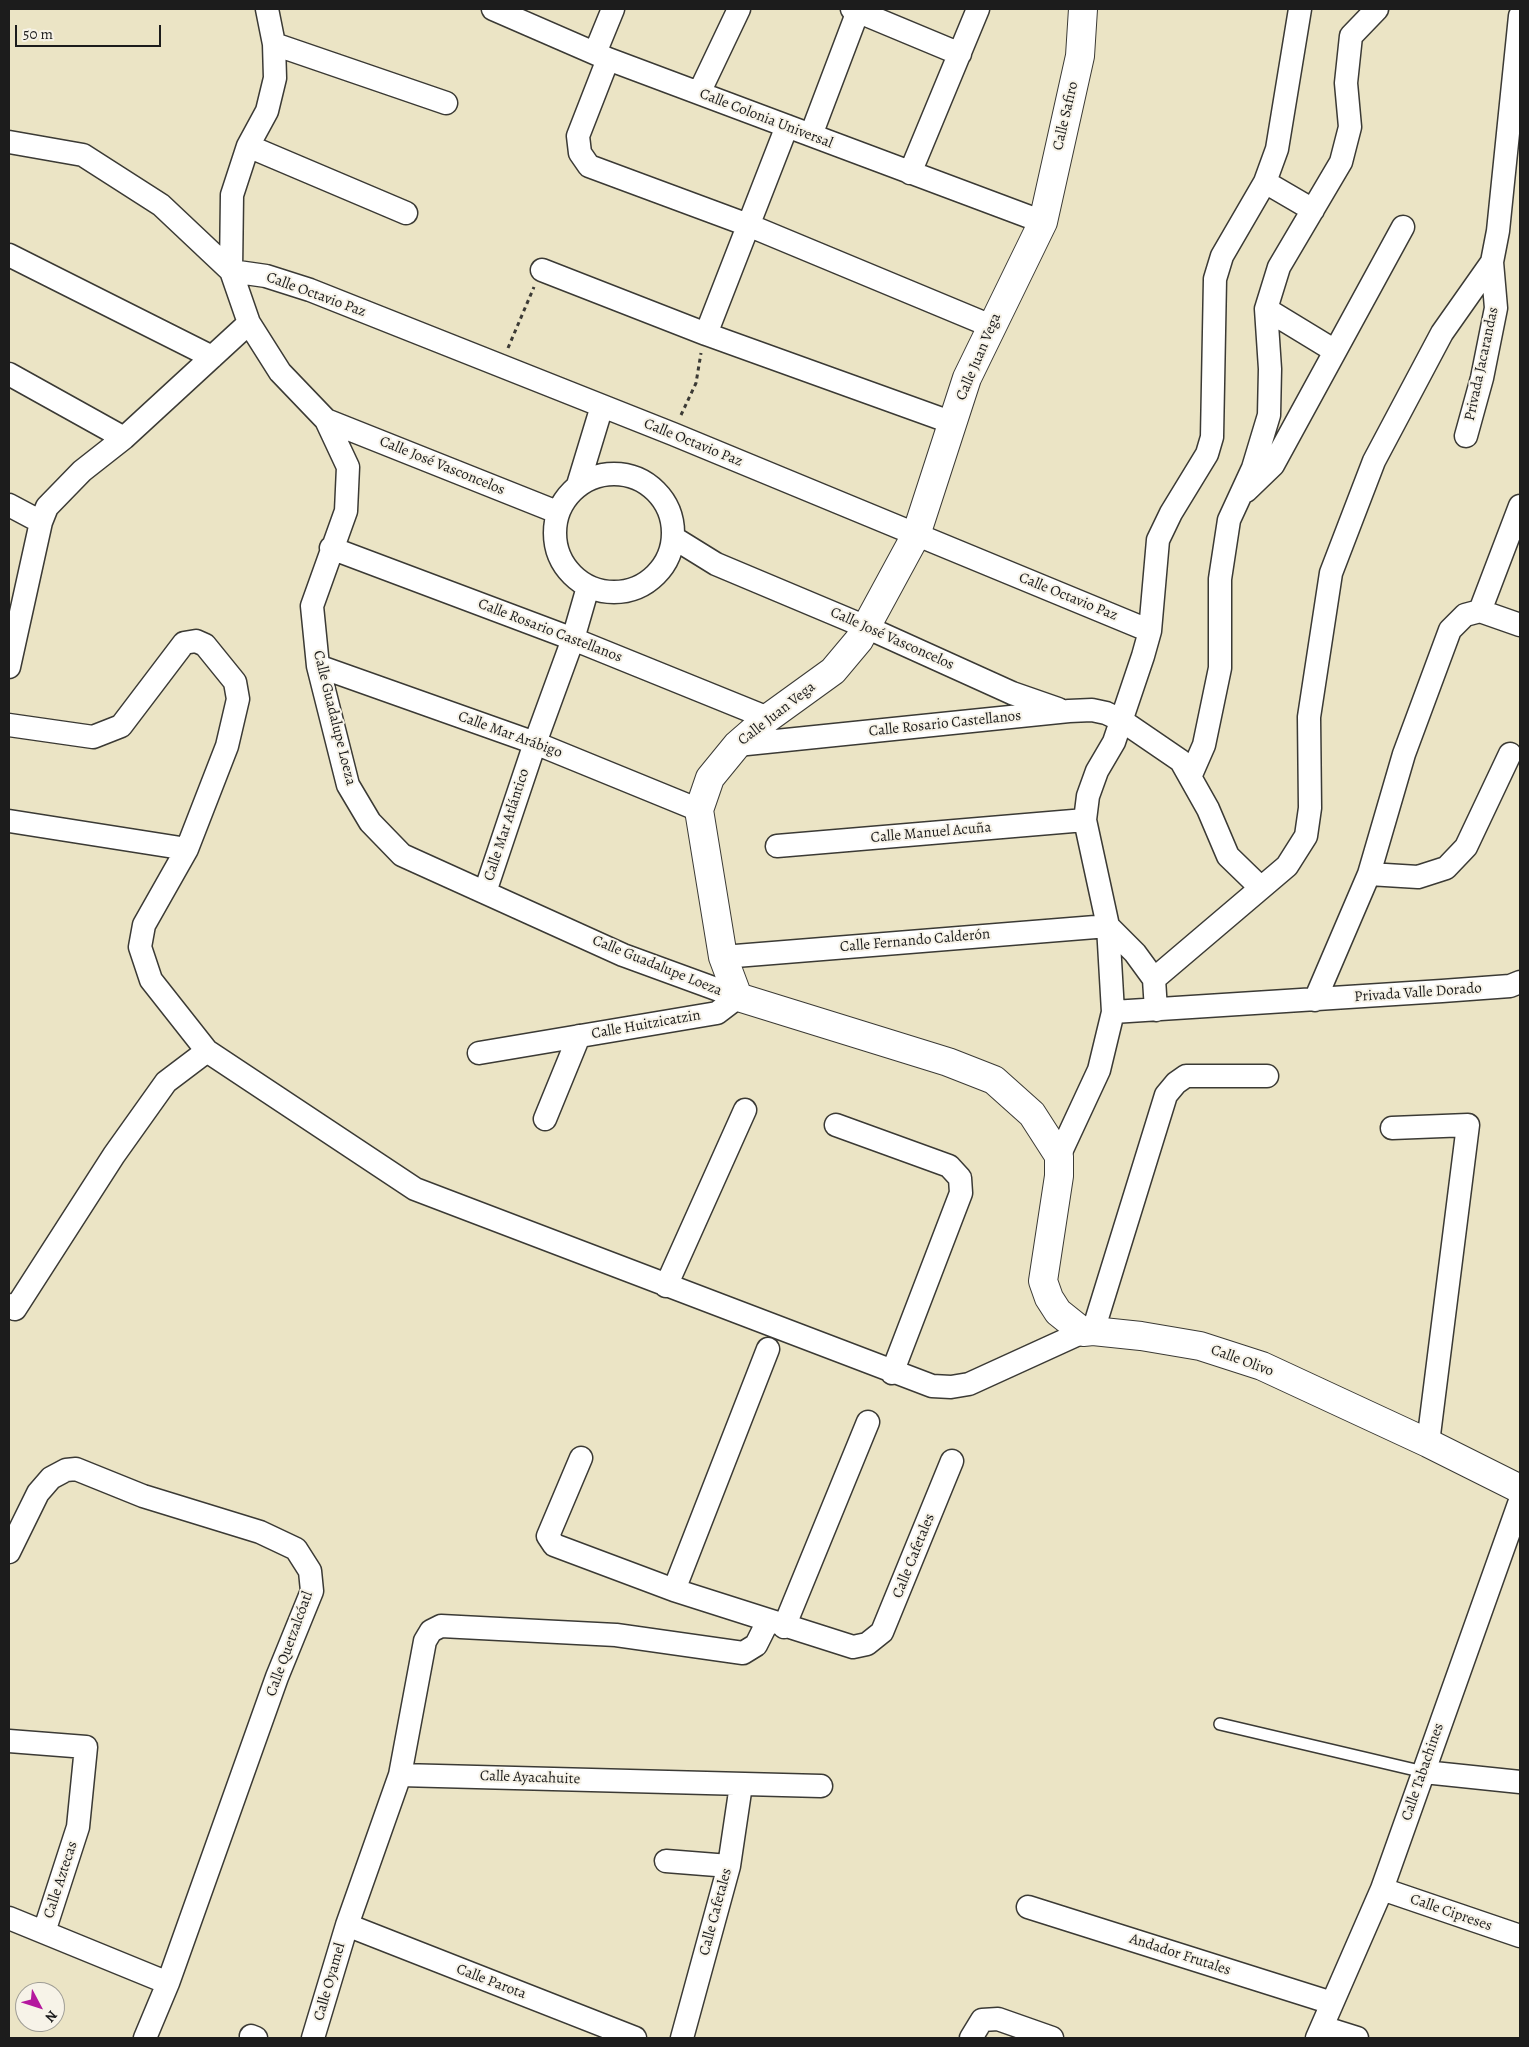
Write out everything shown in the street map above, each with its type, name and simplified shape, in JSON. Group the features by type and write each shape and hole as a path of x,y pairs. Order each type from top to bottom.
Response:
{"street":[{"path":"231,271 232,195 248,146 267,111 275,78 274,44 268,9"},
{"name":"Calle Colonia Universal","path":"492,9 601,56 1042,222"},
{"path":"613,9 578,136 580,153 589,166 748,225 991,326"},
{"path":"700,94 739,9"},
{"path":"910,173 978,9"},
{"name":"Calle Safiro","path":"1042,222 1080,56 1083,9"},
{"path":"1088,1332 1058,1312 1049,1298 1043,1280 1059,1176 1059,1156 1099,1070 1113,1012 1108,926 1085,820 1088,796 1097,771 1114,742 1150,631 1158,540 1171,513 1207,454 1212,437 1215,279 1222,256 1265,182 1276,148 1300,9"},
{"path":"1190,777 1204,745 1220,668 1220,579 1229,520 1253,468 1269,415 1270,369 1266,309 1279,267 1314,210 1340,162 1350,127 1346,84 1351,36 1378,9"},
{"path":"812,136 855,10 960,54"},
{"path":"1154,979 1287,866 1306,836 1310,808 1310,717 1331,573 1374,461 1442,333 1492,262 1498,231 1520,20"},
{"path":"274,44 446,103"},
{"path":"706,334 788,126"},
{"path":"9,142 83,155 161,205 231,271"},
{"path":"248,146 406,213"},
{"path":"1265,182 1314,210"},
{"name":"Calle Juan Vega","path":"738,997 723,957 699,810 710,778 737,744 768,718 833,671 859,640 916,535 967,378 1042,222"},
{"path":"1240,497 1272,466 1403,227"},
{"path":"9,255 212,357"},
{"name":"Privada Jacarandas","path":"1466,436 1482,378 1496,308 1492,262"},
{"path":"542,270 706,334 953,423"},
{"name":"Calle Guadalupe Loeza","path":"231,271 249,322 280,372 326,420 348,467 346,511 331,548 312,606 318,666 348,785 370,822 402,854 623,954 738,997"},
{"name":"Calle Octavio Paz","path":"231,271 266,276 310,290 500,367 673,434 1150,631"},
{"path":"1266,309 1336,351"},
{"path":"9,667 41,522 47,507 82,471 124,438 249,322"},
{"path":"9,374 124,438"},
{"path":"578,485 610,472 644,480 667,504 674,538 665,564 644,585 616,593 588,587 565,569 554,542 557,512 578,485 602,406"},
{"name":"Calle José Vasconcelos","path":"326,420 557,512"},
{"path":"9,505 41,522"},
{"path":"1480,611 1519,512"},
{"name":"Calle José Vasconcelos","path":"674,538 716,564 866,627 1012,693 1069,711"},
{"name":"Calle Rosario Castellanos","path":"331,548 573,639 768,718"},
{"name":"Calle José Vasconcelos","path":"665,564 716,564"},
{"name":"Calle Mar Atlántico","path":"485,892 534,743 573,639 588,587"},
{"path":"1315,1000 1369,874 1404,754 1450,630 1464,615 1480,611 1520,625"},
{"path":"9,725 93,737 121,726 184,643 196,641 205,645 235,682 238,699 227,746 187,849 144,925 140,947 151,980 207,1051 415,1189 892,1373 932,1386 951,1387 969,1384 1088,1332 1166,1095 1176,1082 1186,1076 1267,1076"},
{"name":"Calle Mar Arábigo","path":"318,666 534,743 699,810"},
{"name":"Calle Rosario Castellanos","path":"737,744 1092,710 1121,720 1181,761 1228,856 1261,888"},
{"path":"1369,874 1418,877 1446,868 1466,847 1510,754"},
{"name":"Calle Manuel Acuña","path":"778,846 1085,820"},
{"path":"9,821 187,849"},
{"path":"1108,926 1135,953 1154,979 1156,1010"},
{"name":"Calle Fernando Calderón","path":"723,957 1108,926"},
{"name":"Privada Valle Dorado","path":"1113,1012 1510,986 1520,982"},
{"path":"738,997 948,1062 994,1080 1032,1114 1059,1156"},
{"name":"Calle Huitzicatzin","path":"545,1118 579,1036 717,1013 738,997"},
{"path":"479,1053 579,1036"},
{"path":"9,1305 15,1309 114,1155 166,1082 207,1051"},
{"path":"666,1286 745,1110"},
{"path":"836,1125 949,1166 960,1178 961,1193 892,1373"},
{"path":"1392,1128 1468,1125 1428,1443"},
{"name":"Calle Olivo","path":"1088,1332 1200,1346 1262,1366 1428,1443 1520,1489"},
{"path":"674,1590 768,1349"},
{"path":"347,1925 400,1774 425,1641 431,1631 441,1626 616,1635 743,1653 756,1645 776,1624 868,1422"},
{"path":"581,1458 548,1536 550,1541 674,1590 776,1624"},
{"name":"Calle Cafetales","path":"776,1624 853,1647 867,1644 882,1632 952,1461"},
{"name":"Calle Quetzalcóatl","path":"9,1552 38,1494 51,1478 66,1470 76,1469 143,1496 260,1532 296,1549 310,1571 312,1591 277,1677 168,1982 145,2038"},
{"name":"Calle Tabachines","path":"1320,2033 1382,1889 1520,1501"},
{"name":"Calle Aztecas","path":"9,1741 86,1747 78,1827 44,1932"},
{"path":"1424,1772 1520,1782"},
{"name":"Calle Ayacahuite","path":"400,1774 821,1786"},
{"name":"Calle Cafetales","path":"682,2038 729,1866 741,1785"},
{"path":"666,1861 729,1866"},
{"name":"Calle Cipreses","path":"1382,1889 1520,1936"},
{"name":"Andador Frutales","path":"1028,1907 1332,2003"},
{"path":"9,1918 168,1982"},
{"name":"Calle Oyamel","path":"313,2038 347,1925"},
{"name":"Calle Parota","path":"347,1925 634,2038"},
{"path":"976,2029 998,2018 1052,2038"},
{"path":"1320,2033 1357,2038"}],"lane":[{"path":"1220,1724 1424,1772"}],"path":[{"path":"500,367 542,270"},
{"path":"673,434 696,383 706,334"}]}
